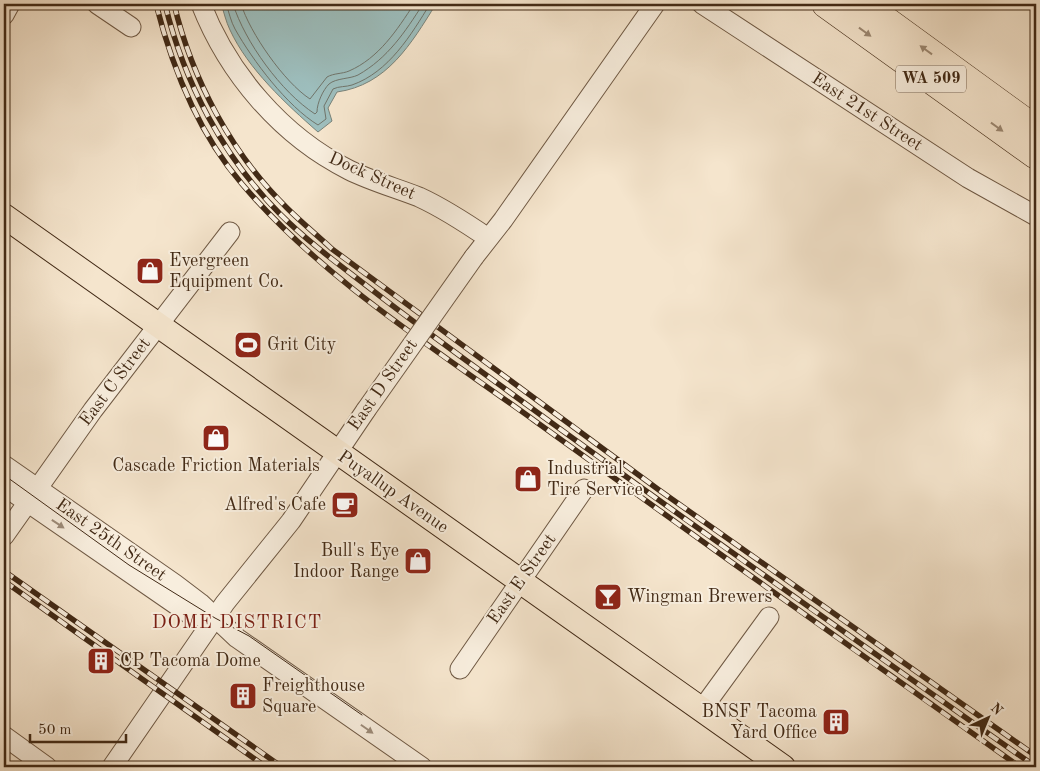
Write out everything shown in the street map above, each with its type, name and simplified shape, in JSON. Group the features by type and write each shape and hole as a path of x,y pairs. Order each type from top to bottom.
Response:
{"highway":[{"name":"WA 509","path":"826,4 1036,155"},
{"name":"WA 509","path":"863,4 1036,130"}],"main road":[{"name":"Puyallup Avenue","path":"4,216 783,767"}],"street":[{"path":"4,15 10,4"},
{"path":"97,4 131,27"},
{"name":"Dock Street","path":"201,4 212,33 244,81 278,120 297,136 349,170 421,198 488,238"},
{"name":"East D Street","path":"112,767 243,578 291,520 366,410 655,4"},
{"name":"East 21st Street","path":"702,4 968,178 1036,216"},
{"name":"East C Street","path":"4,536 93,410 230,232"},
{"name":"East 25th Street","path":"4,466 32,496 191,614 215,618"},
{"name":"East 25th Street","path":"4,486 32,496"},
{"name":"East E Street","path":"460,668 584,489"},
{"path":"702,709 769,617"},
{"path":"215,618 237,638 422,767"},
{"path":"4,736 47,767"}],"water":[{"path":"221,4 436,4 407,48 384,72 355,88 337,92 328,108 332,121 318,132 293,110 257,72 230,30"}],"tram line":[{"path":"4,475 129,565 215,618 249,636 362,715"}],"railway":[{"path":"156,4 179,75 200,122 213,144 242,184 308,251 381,311 419,339 1020,767"},
{"path":"165,4 183,62 208,117 259,192 301,233 408,318 534,410 721,545 1036,767"},
{"path":"174,4 191,60 216,114 231,139 267,187 292,213 332,249 659,490 1036,756"},
{"path":"4,571 282,767"},
{"path":"4,581 266,767"}],"place":[{"name":"Evergreen Equipment Co.","path":"150,271"},
{"name":"Grit City","path":"248,345"},
{"name":"Cascade Friction Materials","path":"216,438"},
{"name":"Industrial Tire Service","path":"528,479"},
{"name":"Alfred's Cafe","path":"345,505"},
{"name":"Bull's Eye Indoor Range","path":"418,561"},
{"name":"Wingman Brewers","path":"608,597"},
{"name":"CP Tacoma Dome","path":"101,661"},
{"name":"Freighthouse Square","path":"243,696"},
{"name":"BNSF Tacoma Yard Office","path":"836,722"}],"district":[{"name":"DOME DISTRICT","path":"237,623"}]}
